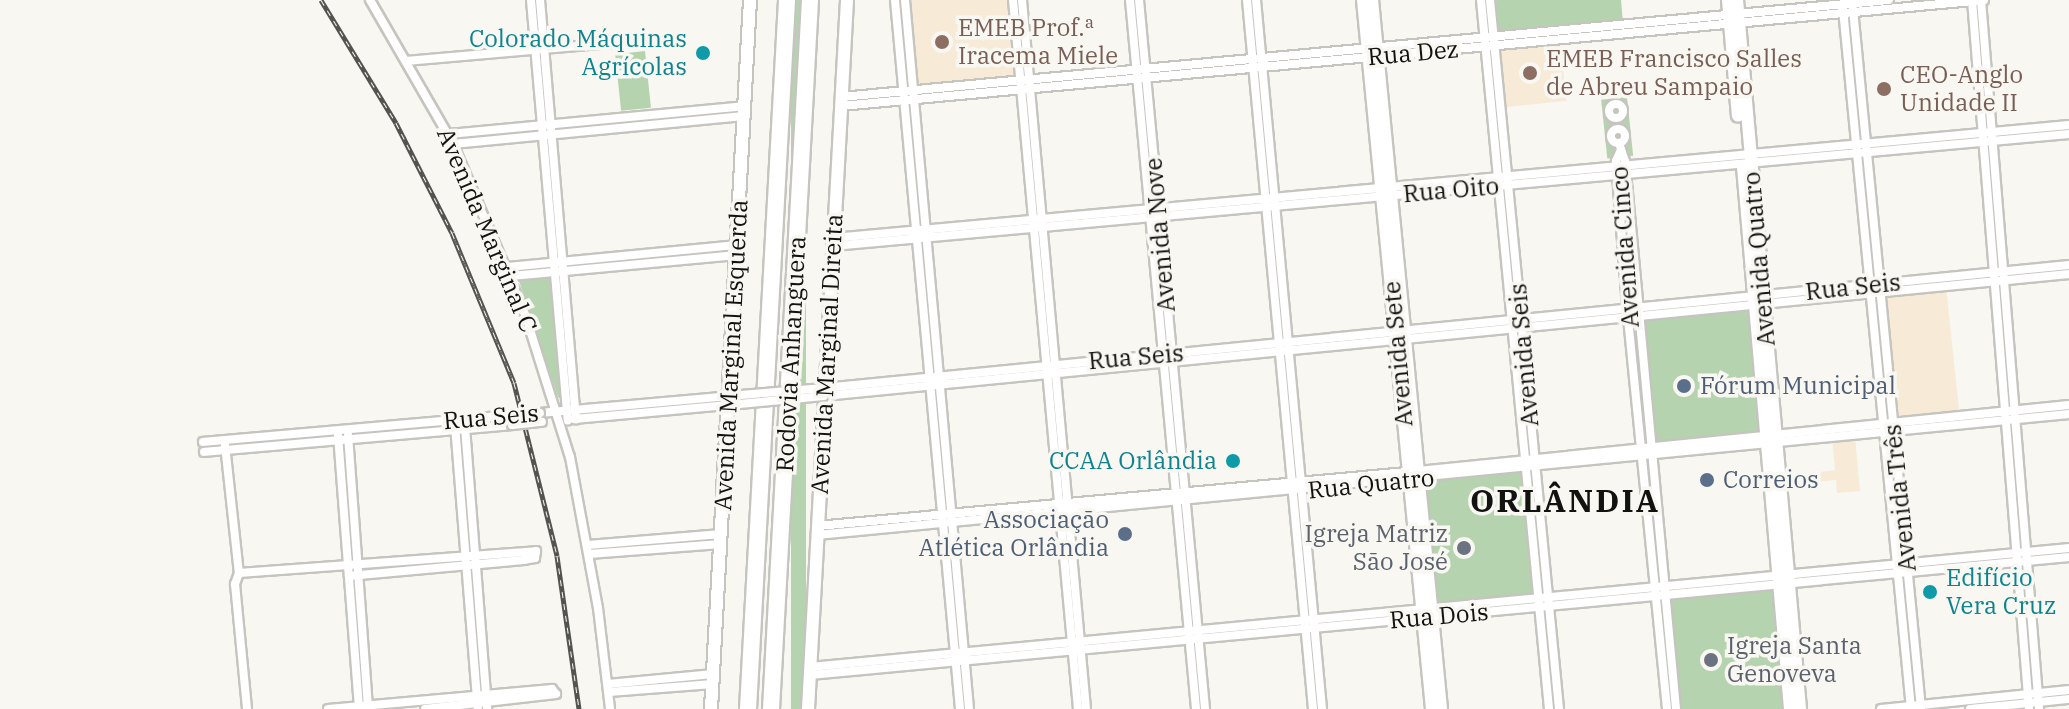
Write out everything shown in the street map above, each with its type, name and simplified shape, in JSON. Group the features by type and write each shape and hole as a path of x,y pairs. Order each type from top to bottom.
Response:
{"highway":[{"name":"Rodovia Anhanguera","path":"748,709 787,0"},
{"name":"Rodovia Anhanguera","path":"771,709 810,0"}],"street":[{"name":"Avenida Marginal C","path":"370,0 449,134 510,272 567,415 610,709"},
{"path":"531,0 540,50"},
{"path":"540,0 540,50 559,267 567,415"},
{"name":"Avenida Marginal Esquerda","path":"711,709 750,0"},
{"name":"Avenida Marginal Direita","path":"808,709 847,0"},
{"path":"895,0 909,95"},
{"path":"905,0 909,95 934,380 960,656 969,709"},
{"path":"1013,0 1025,84 1063,508 1086,709"},
{"path":"1022,0 1025,84"},
{"name":"Avenida Nove","path":"1130,0 1141,74 1181,497 1196,709"},
{"name":"Avenida Nove","path":"1139,0 1141,74"},
{"path":"1247,0 1258,63"},
{"path":"1256,0 1258,63 1283,348 1310,624 1322,709"},
{"name":"Avenida Sete","path":"1363,0 1372,52 1387,191 1427,613 1432,709"},
{"name":"Avenida Sete","path":"1372,0 1372,52"},
{"name":"Avenida Seis","path":"1481,0 1489,42 1517,324 1543,602 1549,709"},
{"name":"Avenida Seis","path":"1489,42 1490,0"},
{"name":"Avenida Quatro","path":"1728,0 1734,19 1784,580 1800,709"},
{"name":"Avenida Quatro","path":"1734,19 1737,0"},
{"name":"Rua Dez","path":"841,102 1734,19 1889,0"},
{"path":"1978,0 2033,701"},
{"name":"Rua Dez","path":"1848,6 1978,0"},
{"name":"Avenida Três","path":"1848,6 1916,707"},
{"path":"407,61 636,41"},
{"path":"449,134 547,129 744,111"},
{"name":"Avenida Cinco","path":"1616,117 1617,129 1625,135 1619,147 1641,453 1676,709"},
{"name":"Rua Oito","path":"833,242 1862,149 2069,125"},
{"path":"453,144 547,129"},
{"name":"Rua Oito","path":"1987,136 2069,134"},
{"path":"510,272 738,250"},
{"name":"Rua Seis","path":"203,447 1283,348 1999,276 2069,265"},
{"name":"Rua Seis","path":"1999,276 2069,274"},
{"name":"Avenida Cinco","path":"1633,312 1651,452 1667,709"},
{"name":"Rua Quatro","path":"817,530 1889,429 2069,405"},
{"name":"Rua Quatro","path":"2010,415 2069,414"},
{"path":"465,424 470,560"},
{"path":"455,425 482,703"},
{"path":"343,435 364,708"},
{"path":"229,445 239,573 235,584 246,709"},
{"path":"588,550 721,539"},
{"name":"Rua Dois","path":"810,671 1903,569 2022,557 2069,548"},
{"path":"239,573 354,571 524,556"},
{"name":"Rua Dois","path":"2022,557 2069,557"},
{"name":"Avenida Quatro","path":"1784,580 1790,709"},
{"name":"Avenida Seis","path":"1543,602 1559,709"},
{"name":"Avenida Sete","path":"1427,613 1441,709"},
{"path":"1310,624 1313,709"},
{"name":"Avenida Nove","path":"1193,635 1205,709"},
{"path":"1077,646 1078,709"},
{"path":"960,656 960,709"},
{"path":"608,688 713,679"},
{"path":"328,709 482,703 552,689 556,693 552,697 425,709"},
{"path":"1970,709 2033,701 2069,690"},
{"path":"1881,709 2069,699"}],"shaded area":[{"path":"905,0 1013,0 1013,91 905,91"},
{"name":"EMEB Francisco Salles de Abreu Sampaio","path":"1560,39 1566,101 1501,108 1494,46"},
{"path":"1946,286 1960,417 1894,424 1880,293"},
{"path":"1855,436 1860,491 1837,493 1836,480 1814,482 1813,473 1835,470 1832,438"}],"green space":[{"path":"791,0 806,0 806,709 791,709"},
{"path":"1496,0 1621,0 1623,23 1498,31"},
{"path":"645,51 651,108 621,111 615,54"},
{"path":"1627,97 1633,156 1607,158 1601,100"},
{"path":"553,275 563,400 558,397 518,278"},
{"path":"1753,305 1767,436 1651,448 1638,317"},
{"path":"1525,468 1536,599 1430,608 1418,477"},
{"path":"1779,585 1790,709 1675,709 1665,595"}],"railway":[{"path":"321,0 396,123 452,233 514,383 557,556 579,709"}],"place":[{"name":"EMEB Prof.ª Iracema Miele","path":"942,42"},
{"name":"Colorado Máquinas Agrícolas","path":"703,53"},
{"name":"EMEB Francisco Salles de Abreu Sampaio","path":"1530,73"},
{"name":"CEO-Anglo Unidade II","path":"1884,89"},
{"name":"Fórum Municipal","path":"1684,386"},
{"name":"CCAA Orlândia","path":"1233,461"},
{"name":"Correios","path":"1707,480"},
{"name":"Associação Atlética Orlândia","path":"1125,534"},
{"name":"Igreja Matriz São José","path":"1464,548"},
{"name":"Edifício Vera Cruz","path":"1930,592"},
{"name":"Igreja Santa Genoveva","path":"1711,660"}],"district":[{"name":"ORLÂNDIA","path":"1565,500"}]}
